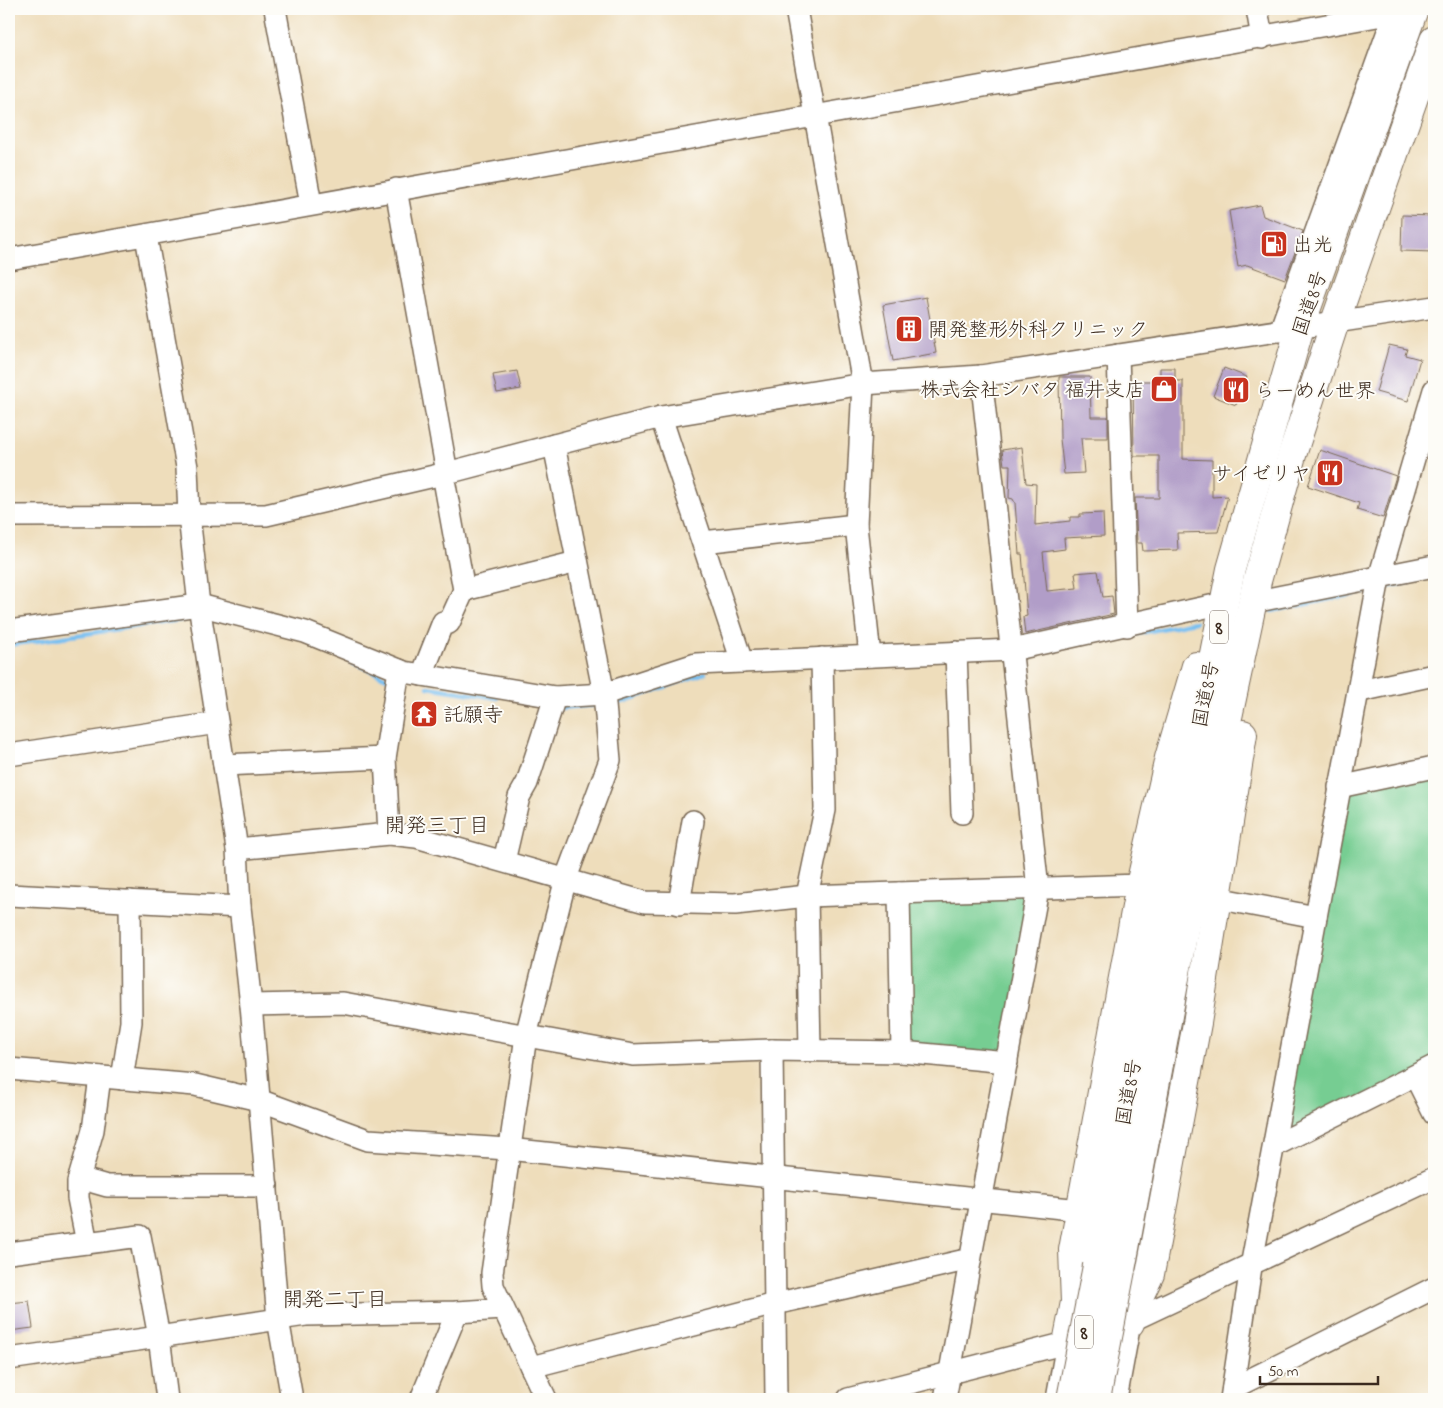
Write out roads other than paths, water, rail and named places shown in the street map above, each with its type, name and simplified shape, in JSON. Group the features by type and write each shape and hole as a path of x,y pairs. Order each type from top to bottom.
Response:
{"highway":[{"name":"国道8号","path":"1096,1399 1109,1268 1151,967 1230,568 1264,444 1290,329 1402,10"},
{"name":"国道8号","path":"1071,1399 1109,1268 1256,595 1292,455 1334,322 1434,40"},
{"name":"8","path":"1130,1323 1135,1305 1150,1274 1189,1024 1216,898 1255,662 1256,595"},
{"name":"8","path":"1068,1343 1076,1302 1073,1250 1080,1210 1122,1033 1140,885 1169,758 1190,680 1224,603"}],"street":[{"path":"275,9 311,204"},
{"path":"796,9 863,384 856,525 870,656"},
{"path":"1257,9 1262,38"},
{"path":"9,259 815,115 1262,38 1402,10"},
{"path":"396,189 464,590 448,623 443,622 422,675"},
{"path":"146,236 187,468 189,516 199,605 237,849 240,907 251,1005 278,1319 292,1399"},
{"path":"9,516 266,514 445,474 661,416 863,384 981,376 1434,307"},
{"path":"1118,355 1126,626"},
{"path":"945,1399 1038,889 981,376"},
{"path":"1232,1394 1251,1266 1339,787 1360,691 1380,578 1430,416 1434,390"},
{"path":"661,416 742,662"},
{"path":"546,1399 493,1286 492,1272 508,1149 526,1036 566,878 610,760 604,694 554,445"},
{"path":"702,542 856,525"},
{"path":"464,590 578,562"},
{"path":"1256,595 1380,578 1434,566"},
{"path":"9,631 199,605 305,632 399,670 555,697 604,694 696,664 1012,650 1224,603"},
{"path":"956,652 962,813"},
{"path":"810,1050 807,896 825,810 822,658"},
{"path":"389,834 385,758 399,670"},
{"path":"1360,691 1434,675"},
{"path":"504,861 519,797 527,783 555,697"},
{"path":"9,755 217,723"},
{"path":"224,765 385,758"},
{"path":"1339,787 1434,767"},
{"path":"679,904 693,821"},
{"path":"237,849 389,834 416,837 566,878 644,902 679,904 735,904 807,896 1140,885"},
{"path":"899,893 902,1052"},
{"path":"9,895 240,907"},
{"path":"1216,898 1316,917"},
{"path":"122,1079 131,1022 130,901"},
{"path":"251,1005 344,1003 633,1055 810,1050 902,1052 1007,1062"},
{"path":"772,1050 776,1399"},
{"path":"1274,1146 1434,1066"},
{"path":"9,1069 195,1085 259,1100 368,1140 508,1149 1080,1210"},
{"path":"1415,1076 1434,1114"},
{"path":"87,1243 78,1198 79,1178 93,1130 100,1077"},
{"path":"79,1178 107,1186 267,1186"},
{"path":"848,1399 949,1375 1068,1343 1130,1323 1434,1178"},
{"path":"9,1253 140,1236 159,1337 167,1399"},
{"path":"531,1367 775,1304 970,1259"},
{"path":"1232,1394 1434,1288"},
{"path":"9,1360 306,1315 457,1312 503,1309"},
{"path":"421,1399 457,1312"},
{"path":"1116,1399 1130,1323"},
{"path":"1057,1399 1068,1343"}],"waterway":[{"path":"1382,588 1409,582"},
{"path":"1272,611 1370,591"},
{"path":"9,645 194,618"},
{"path":"1116,638 1195,622"},
{"path":"350,661 391,680"},
{"path":"611,704 620,703 705,673"},
{"path":"428,687 497,698"},
{"path":"559,708 598,705"}],"place":[{"name":"出光","path":"1274,244"},
{"name":"開発整形外科クリニック","path":"909,329"},
{"name":"株式会社シバタ 福井支店","path":"1164,389"},
{"name":"らーめん世界","path":"1236,390"},
{"name":"サイゼリヤ","path":"1330,473"},
{"name":"託願寺","path":"424,714"}],"district":[{"name":"開発三丁目","path":"437,825"},
{"name":"開発二丁目","path":"335,1299"}]}
